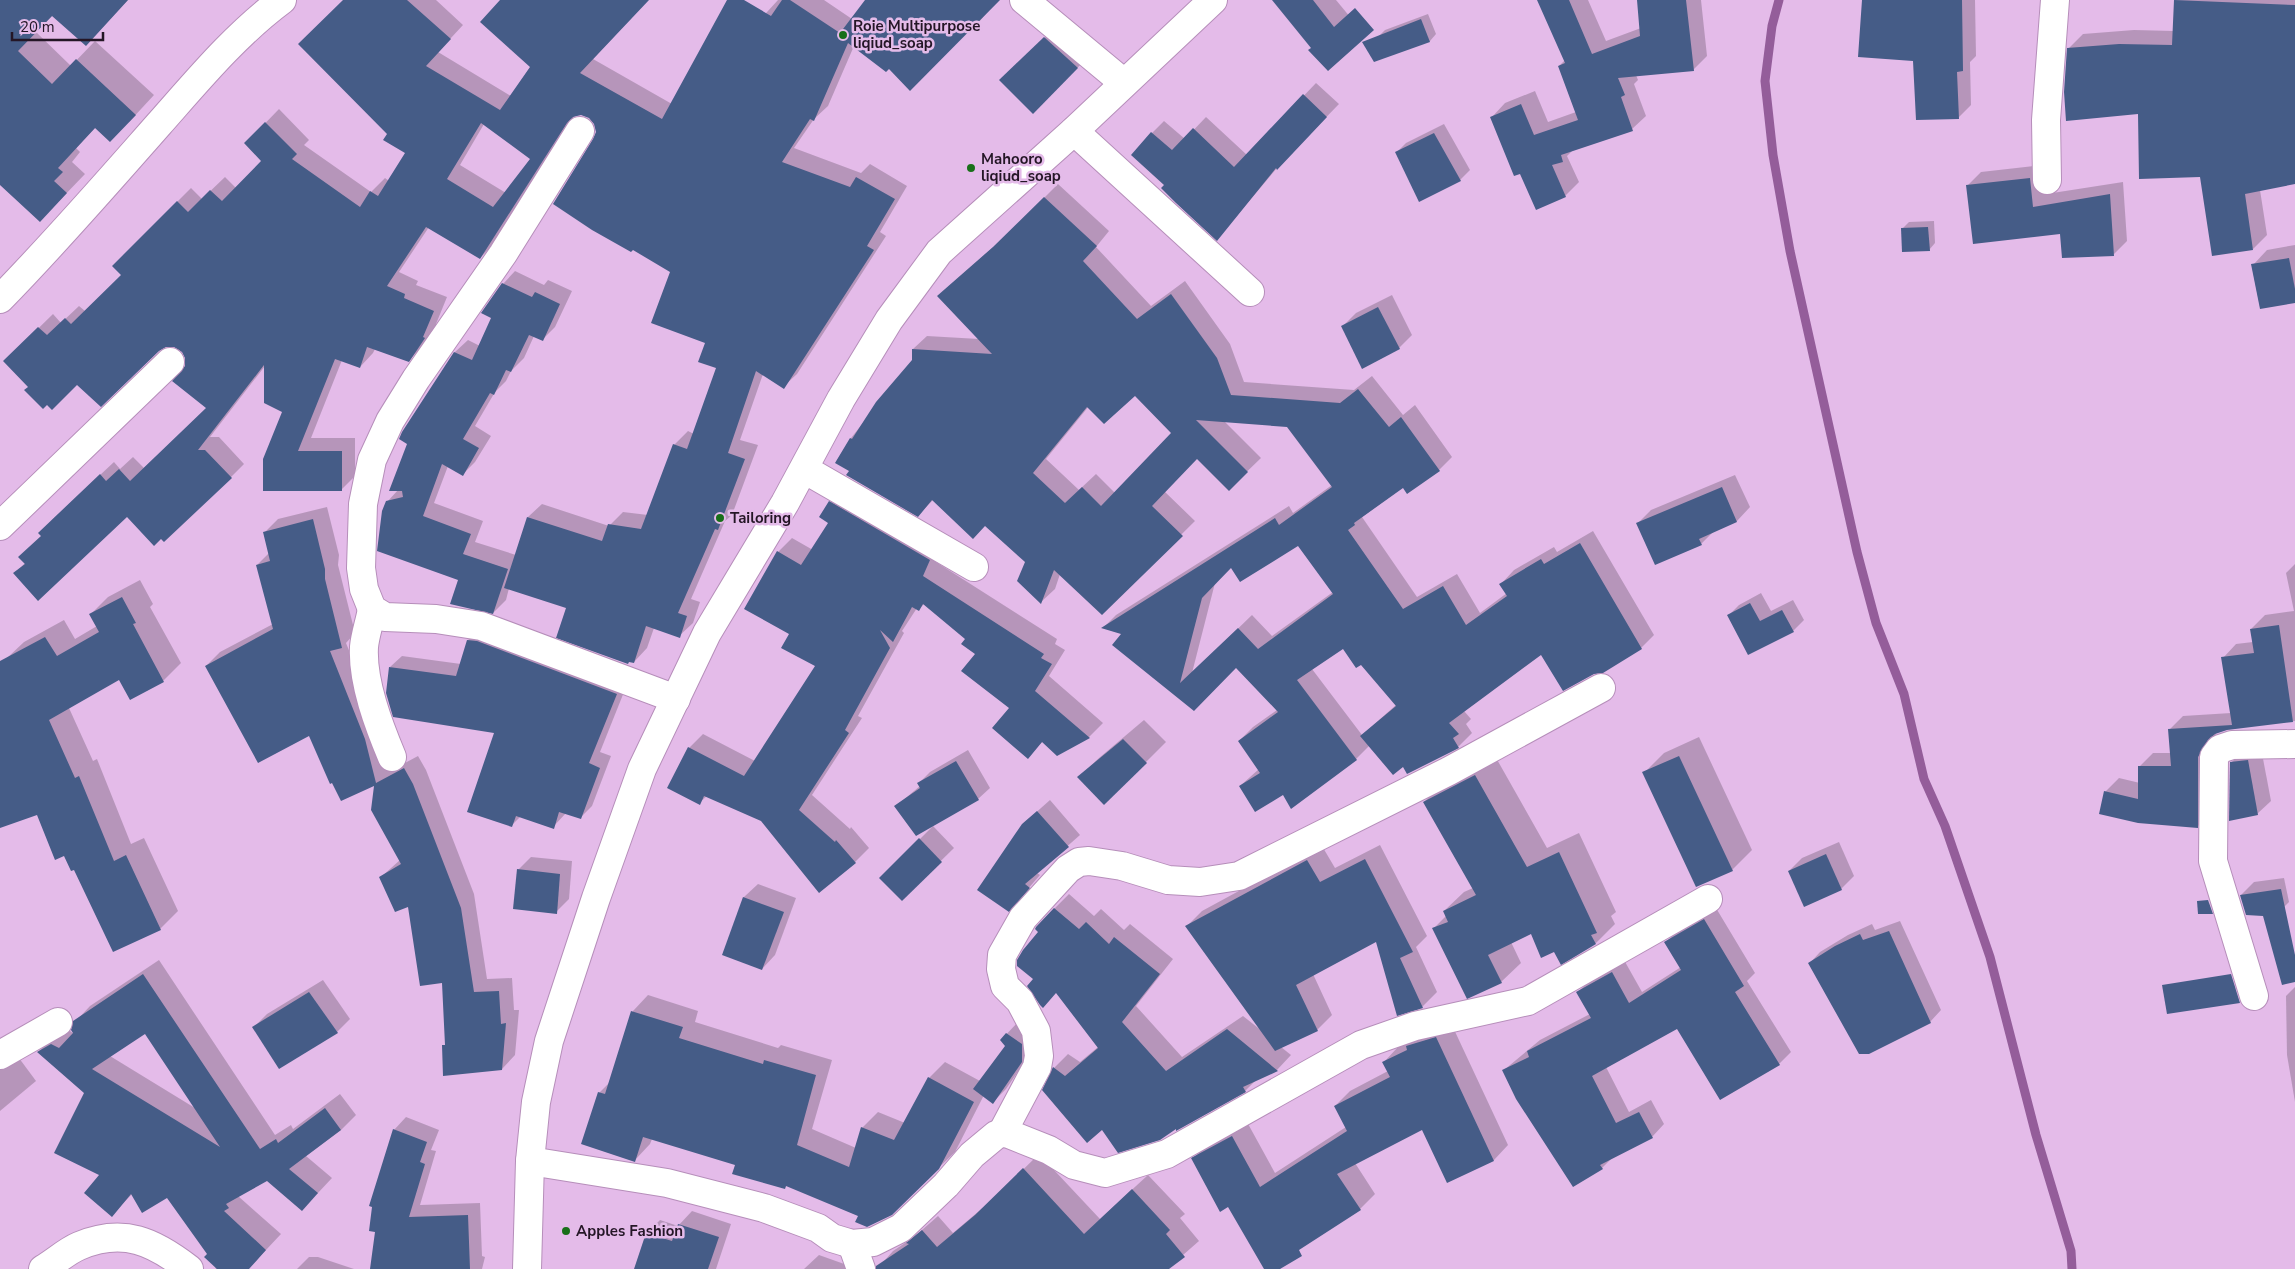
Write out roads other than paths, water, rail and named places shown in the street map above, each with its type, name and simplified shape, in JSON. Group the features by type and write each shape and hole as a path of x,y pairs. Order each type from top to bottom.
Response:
{"street":[{"path":"0,299 42,257 202,76 255,21 282,0"},
{"path":"1024,0 1124,83"},
{"path":"527,1269 530,1161 536,1102 549,1041 596,898 642,769 707,633 804,469 841,399 889,320 939,252 1074,131 1213,0"},
{"path":"2047,180 2046,120 2055,0"},
{"path":"580,131 503,254 416,379 390,421 372,460 363,504 361,568 366,600 372,609 385,616 436,618 481,626 676,698"},
{"path":"1074,131 1250,292"},
{"path":"0,526 170,362"},
{"path":"804,469 974,568"},
{"path":"372,609 364,648 378,721 392,757"},
{"path":"1002,1133 1037,1067 1039,1056 1036,1031 1020,1001 1005,986 1001,969 1002,955 1023,918 1068,870 1079,862 1089,861 1122,866 1168,880 1200,882 1239,876 1449,771 1601,688"},
{"path":"2254,996 2213,861 2214,757 2220,749 2232,744 2295,744"},
{"path":"530,1161 667,1183 764,1208 818,1228 857,1257 873,1242 901,1228 946,1185 972,1155 996,1135 1002,1133 1048,1150 1074,1166 1090,1170 1105,1172 1143,1162 1167,1154 1361,1045 1415,1026 1528,1000 1708,900"},
{"path":"0,1056 58,1022"},
{"path":"43,1269 79,1246 125,1237 153,1245 189,1269"}],"waterway":[{"path":"1779,0 1772,26 1765,81 1773,155 1790,251 1857,552 1876,623 1904,694 1924,779 1945,826 1990,957 2036,1135 2071,1251 2072,1269"}],"place":[{"name":"Roie Multipurpose liqiud_soap","path":"843,35"},
{"name":"Mahooro liqiud_soap","path":"971,168"},
{"name":"Tailoring","path":"720,518"},
{"name":"Apples Fashion","path":"566,1231"}]}
